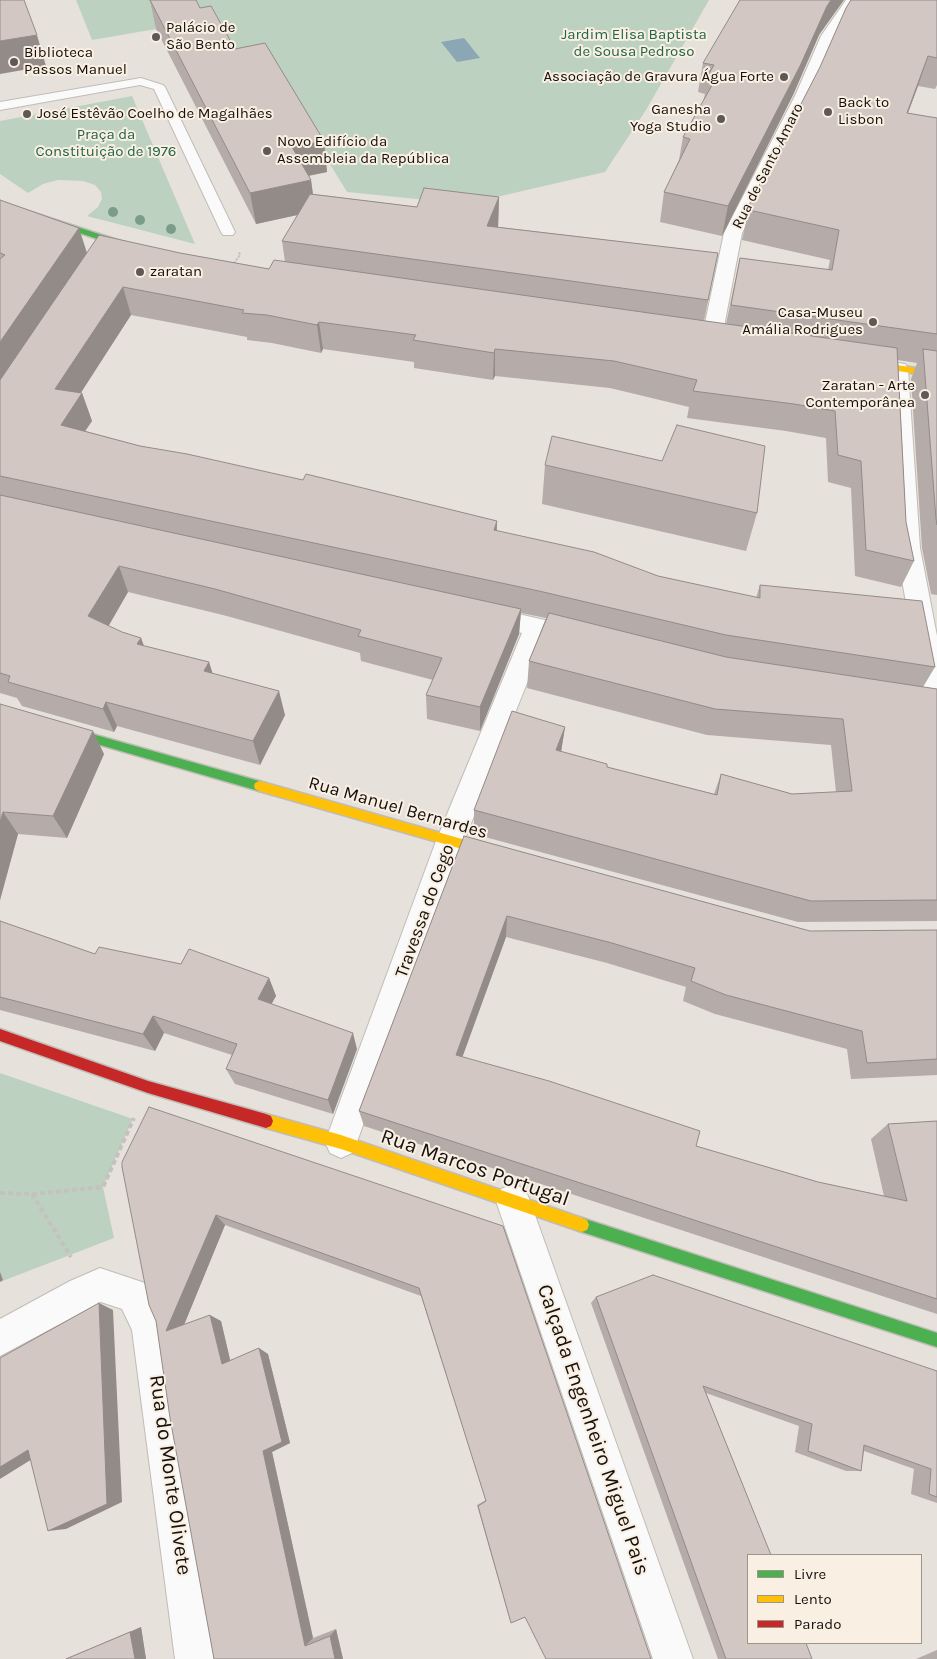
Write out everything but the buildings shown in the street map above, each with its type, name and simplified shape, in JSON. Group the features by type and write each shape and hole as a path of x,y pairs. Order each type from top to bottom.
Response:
{"street":[{"name":"Rua de Santo Amaro","path":"711,342 733,233 803,96 829,36 854,0"},
{"path":"0,204 105,249 145,250"},
{"path":"850,362 937,374"},
{"path":"898,368 908,548 931,703"},
{"path":"459,610 603,643"},
{"name":"Travessa do Cego","path":"341,1142 450,841 537,627"},
{"name":"Rua Manuel Bernardes","path":"1,715 507,857"},
{"name":"Rua Marcos Portugal","path":"0,1035 148,1087 341,1142 603,1232 937,1340"},
{"name":"Calçada Engenheiro Miguel Pais","path":"513,1201 673,1659"},
{"name":"Rua do Monte Olivete","path":"82,1293 100,1285 132,1295 149,1327 195,1659"},
{"path":"0,1338 82,1293"}],"lane":[{"path":"0,106 141,81 159,87 228,232"}],"path":[{"path":"0,1193 32,1194 103,1188 148,1087"},
{"path":"32,1194 80,1273 82,1293"}],"green space":[{"name":"Jardim Elisa Baptista de Sousa Pedroso","path":"76,0 709,0 646,110 605,172 466,204 347,192 274,73 240,79 197,22 92,40"},
{"name":"Praça da Constituição de 1976","path":"132,96 195,244 87,216 98,207 102,199 101,192 95,185 83,181 58,180 43,184 28,193 0,174 0,121"},
{"path":"0,1073 133,1119 103,1187 114,1238 0,1282"}],"water":[{"path":"464,38 480,58 457,62 441,42"}],"traffic: fast":[{"path":"0,204 133,248"},
{"path":"0,712 259,786"},
{"path":"582,1225 937,1340"}],"traffic: slow":[{"path":"862,363 937,374"},
{"path":"259,786 497,854"},
{"path":"266,1121 341,1142 582,1225"}],"traffic: jam":[{"path":"0,1035 148,1087 266,1121"}],"place":[{"name":"Palácio de São Bento","path":"156,37"},
{"name":"Biblioteca Passos Manuel","path":"14,62"},
{"name":"Associação de Gravura Água Forte","path":"784,77"},
{"name":"Back to Lisbon","path":"828,112"},
{"name":"José Estêvão Coelho de Magalhães","path":"27,114"},
{"name":"Ganesha Yoga Studio","path":"721,119"},
{"name":"Novo Edifício da Assembleia da República","path":"267,151"},
{"name":"zaratan","path":"140,272"},
{"name":"Casa-Museu Amália Rodrigues","path":"873,322"},
{"name":"Zaratan - Arte Contemporânea","path":"925,395"}]}
